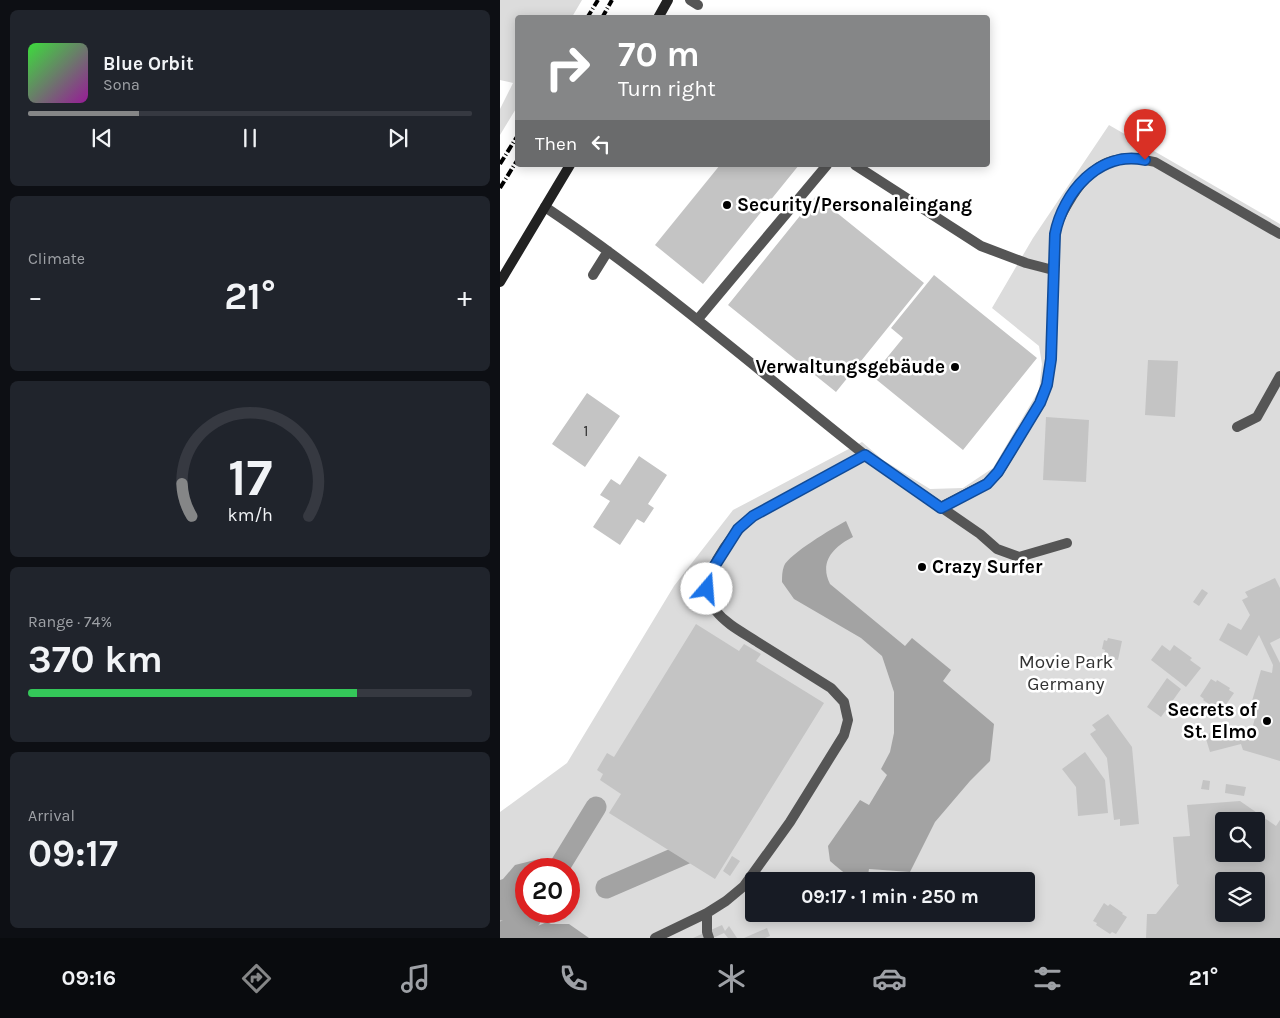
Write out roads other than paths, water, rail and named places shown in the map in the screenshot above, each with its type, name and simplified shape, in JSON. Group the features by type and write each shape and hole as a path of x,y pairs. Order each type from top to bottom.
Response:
{"street":[{"path":"660,15 668,0"},
{"path":"500,282 569,167"}],"lane":[{"path":"941,508 987,484 998,472 1040,403 1047,385 1051,359 1053,270 1055,234 1058,221 1082,180 1096,168 1114,160 1134,158 1155,162 1280,234"},
{"path":"698,319 825,167"},
{"path":"858,167 981,246 1026,263 1053,270"},
{"path":"545,207 608,251 698,319 865,455 980,534 997,549 1019,557 1067,543"},
{"path":"593,275 608,251"},
{"path":"1237,427 1257,417 1280,380"},
{"path":"655,938 707,913 726,901 744,886 790,822 834,753 844,735 848,720 844,702 830,688 729,624 714,610 707,589 712,570 738,529 753,516 865,455"},
{"path":"707,913 707,932 710,938"}],"waterway":[{"path":"565,858 596,807"},
{"path":"606,888 687,853"},
{"path":"500,910 515,906"},
{"path":"500,933 523,923"}],"railway":[{"path":"589,15 598,0"},
{"path":"604,15 612,0"},
{"path":"500,164 515,140"},
{"path":"500,188 515,164"}],"place":[{"name":"Security/Personaleingang","path":"727,205"},
{"name":"Verwaltungsgebäude","path":"955,367"},
{"name":"Crazy Surfer","path":"922,567"},
{"name":"Secrets of St. Elmo","path":"1267,721"}],"park label":[{"name":"Movie Park Germany","path":"1066,673"}]}
